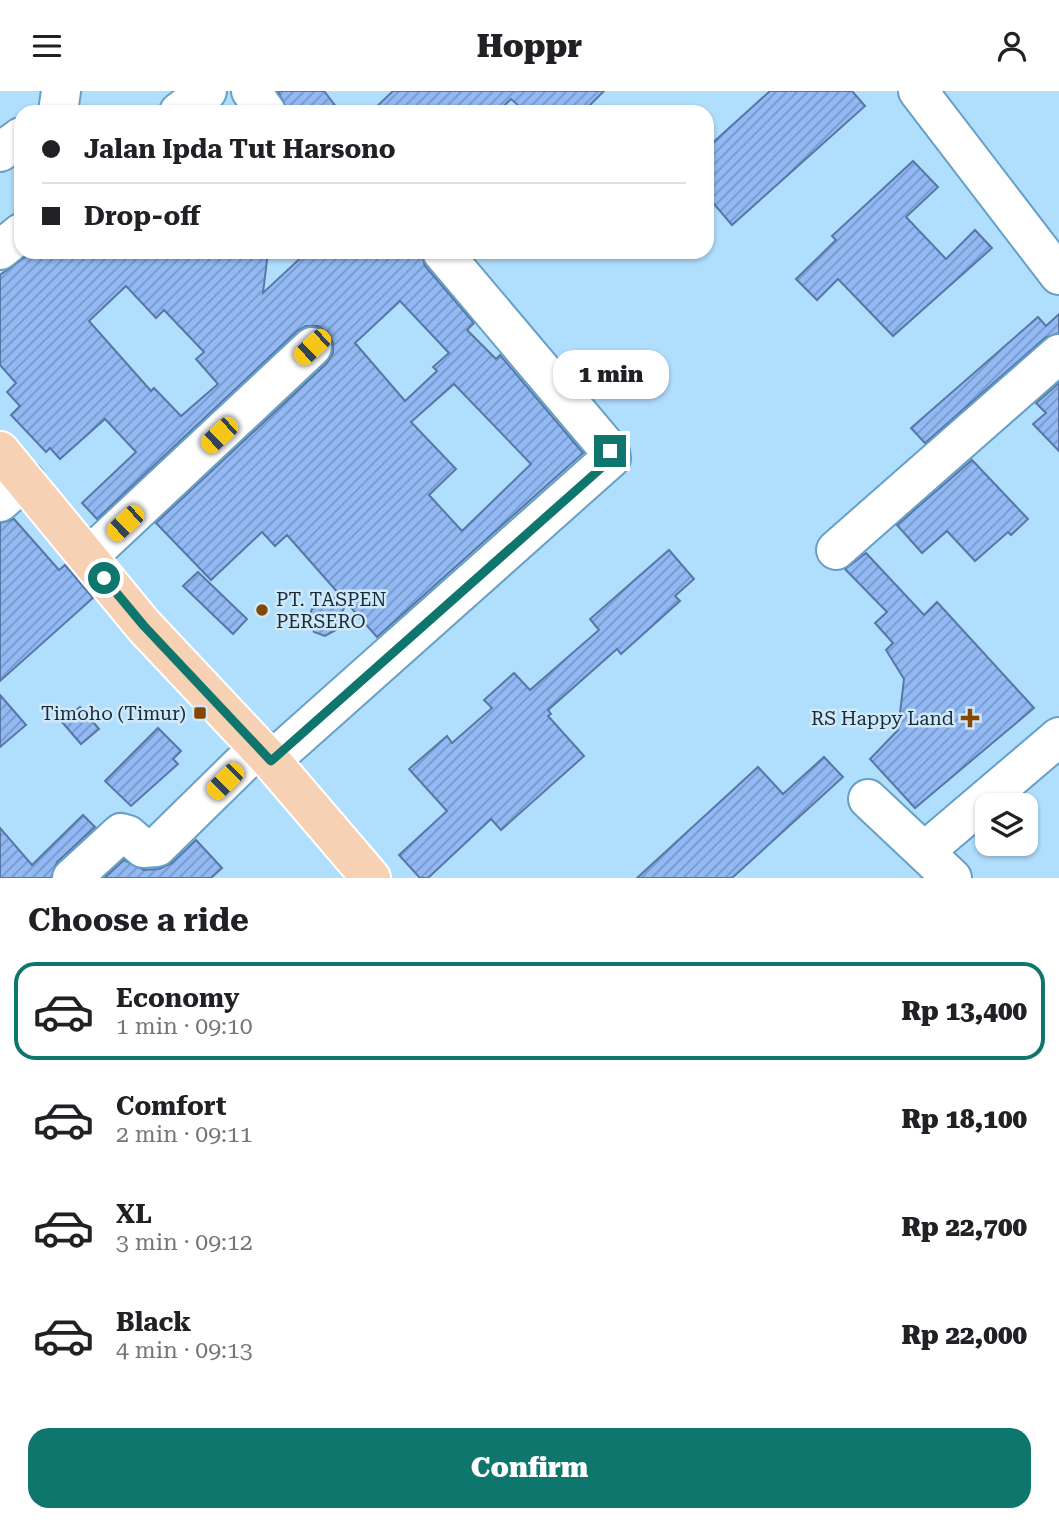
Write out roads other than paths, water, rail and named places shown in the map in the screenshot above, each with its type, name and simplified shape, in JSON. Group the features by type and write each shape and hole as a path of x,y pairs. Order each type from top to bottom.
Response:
{"main road":[{"path":"0,451 12,491 88,558 144,626 265,754 371,878"}],"street":[{"path":"188,105 207,91"},
{"path":"918,91 1059,275"},
{"path":"0,250 14,239"},
{"path":"72,878 121,833 128,835 143,848 158,847 611,458 610,451 448,259"},
{"path":"88,558 312,347"},
{"path":"836,550 1059,354"},
{"path":"925,851 1059,737"},
{"path":"868,799 952,878"}],"place":[{"name":"PT. TASPEN PERSERO","path":"262,610"},
{"name":"Timoho (Timur)","path":"200,713"},
{"name":"RS Happy Land","path":"970,718"}]}
